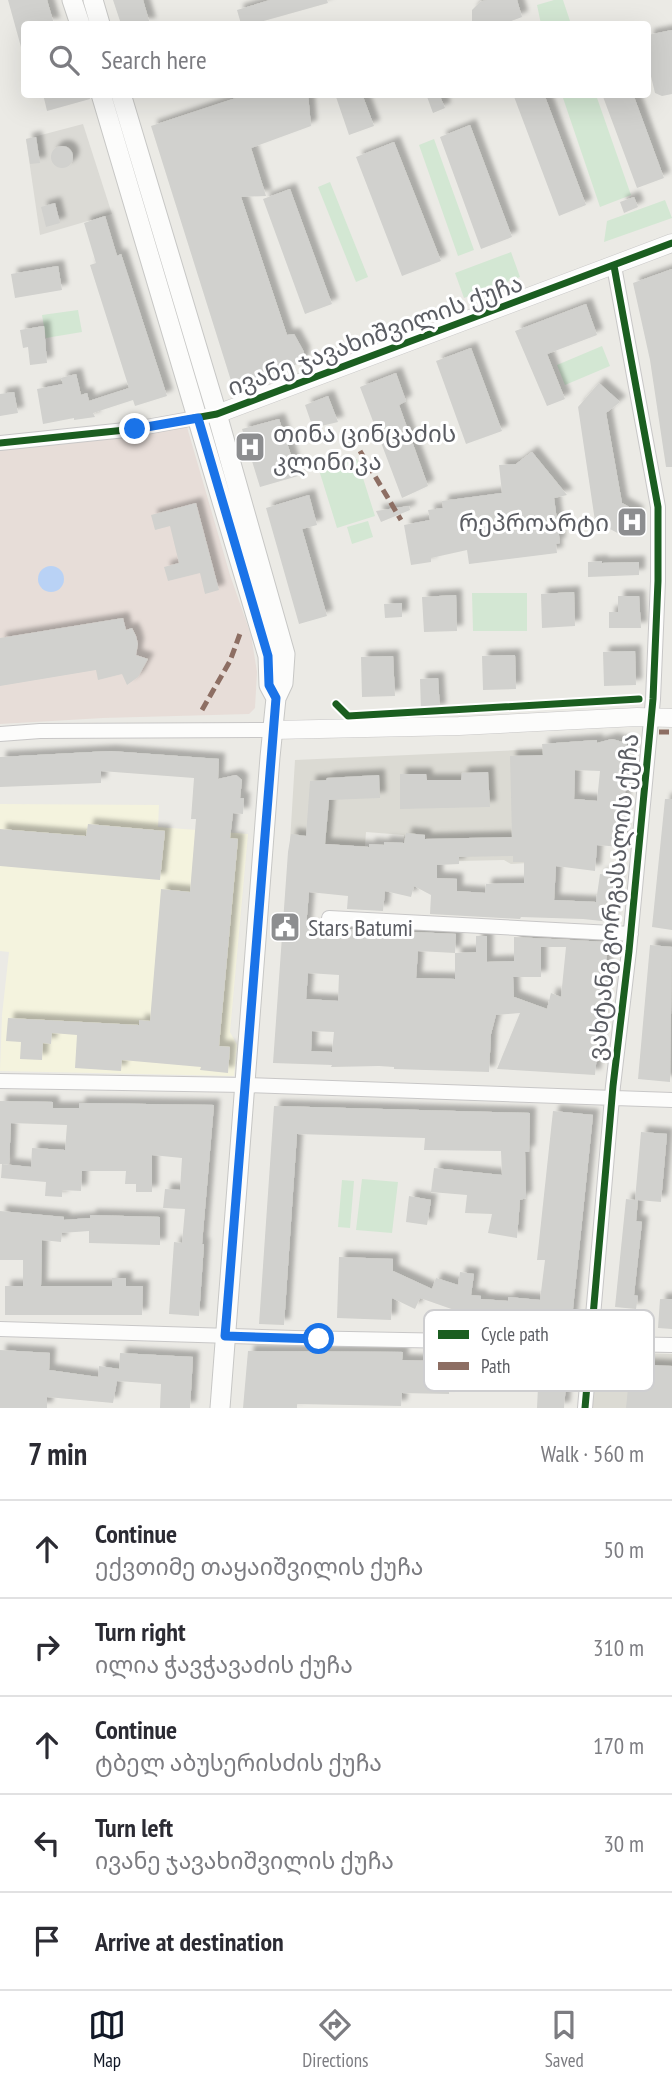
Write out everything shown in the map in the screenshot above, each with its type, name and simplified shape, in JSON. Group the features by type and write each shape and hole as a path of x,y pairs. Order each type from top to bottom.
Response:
{"main road":[{"path":"72,0 79,21"},
{"path":"93,0 99,21"},
{"path":"102,98 285,654 283,683 276,698 273,730 220,1408"},
{"path":"122,98 208,416"}],"street":[{"name":"ივანე ჯავახიშვილის ქუჩა","path":"0,443 135,429 208,416 672,243"},
{"name":"ვახტანგ გორგასალის ქუჩა","path":"593,1310 651,718 658,581 658,508 614,266"},
{"path":"0,734 51,731 450,727 672,718"},
{"path":"329,918 631,934"},
{"path":"0,1081 245,1085 672,1100"},
{"path":"0,1329 424,1339"},
{"path":"654,1344 672,1345"}],"shaded area":[{"path":"563,0 570,21 540,21 537,5"},
{"path":"563,98 597,98 631,195 600,207"},
{"path":"83,124 112,214 40,235 26,139"},
{"path":"434,139 474,250 458,256 419,145"},
{"path":"330,182 368,277 356,282 318,187"},
{"path":"665,200 672,218 604,242 607,221"},
{"path":"511,252 520,277 464,298 455,273"},
{"path":"78,310 82,332 46,338 42,315"},
{"path":"602,346 610,366 565,385 557,365"},
{"path":"187,427 230,575 251,635 257,672 255,708 249,714 0,724 0,449"},
{"path":"357,459 375,516 337,528 319,470"},
{"path":"368,521 373,537 352,544 347,527"},
{"path":"472,593 527,593 527,631 473,631"},
{"path":"543,749 547,862 511,864 504,860 403,859 404,835 366,832 365,846 290,842 295,760"},
{"path":"0,804 159,805 158,827 248,834 230,1032 237,1045 234,1076 0,1071 2,1015 9,952 0,951"},
{"path":"362,1179 398,1182 392,1233 356,1230"},
{"path":"342,1180 354,1181 350,1228 338,1227"},
{"path":"654,1354 672,1354 672,1408 590,1408 592,1391 654,1391"}],"water":[{"path":"51,566 60,570 64,579 60,588 51,592 42,588 38,579 42,570"}],"building":[{"path":"8,0 47,0 53,21 21,21 21,47"},
{"path":"113,0 143,0 149,21 120,21"},
{"path":"270,0 327,0 328,3 264,21 240,21 237,10"},
{"path":"517,0 522,17 511,21 472,21 472,10 480,2"},
{"path":"672,30 672,94 662,96 655,93 651,76 651,34"},
{"path":"44,98 90,98 90,99 47,111"},
{"path":"236,98 308,98 311,126 251,148 266,196 241,197 287,335 294,334 304,352 303,362 233,387 151,126"},
{"path":"336,98 364,98 374,126 349,135"},
{"path":"427,98 441,98 445,108 433,113"},
{"path":"515,98 546,98 586,205 559,216"},
{"path":"603,98 634,98 664,178 637,188"},
{"path":"470,125 512,237 481,249 440,137"},
{"path":"36,137 40,163 30,164 26,139"},
{"path":"394,142 441,261 402,276 356,157"},
{"path":"62,146 70,149 73,157 70,165 62,168 54,165 51,157 54,149"},
{"path":"290,189 332,304 305,314 263,199"},
{"path":"634,197 638,207 624,213 620,202"},
{"path":"55,203 60,223 46,227 41,207"},
{"path":"105,216 117,256 121,254 167,396 135,406 133,400 93,413 95,417 43,424 37,389 63,384 61,378 76,374 81,395 87,393 89,401 129,388 90,265 96,263 84,223"},
{"path":"58,266 62,290 15,298 11,274"},
{"path":"672,269 672,467 666,467 650,360 633,283"},
{"path":"586,304 597,335 547,354 565,399 547,406 515,331"},
{"path":"44,326 47,363 30,365 28,347 23,348 20,330"},
{"path":"471,348 502,431 466,444 436,361"},
{"path":"396,373 406,401 399,405 428,486 402,498 360,387"},
{"path":"599,383 620,402 606,413 622,503 638,512 625,537 595,521 578,407"},
{"path":"14,392 18,413 0,416 0,394"},
{"path":"328,396 338,422 313,428 305,405"},
{"path":"279,419 298,476 260,487 242,429"},
{"path":"532,452 567,495 554,498 560,543 556,544 557,553 469,564 467,550 431,558 431,562 411,565 404,525 430,520 428,510 443,508 442,501 502,493 499,465 516,464"},
{"path":"309,495 317,525 302,529 327,616 299,624 266,508"},
{"path":"196,503 219,590 205,594 200,573 168,581 164,567 179,563 170,526 155,530 151,515"},
{"path":"409,506 410,510 381,522 376,511"},
{"path":"588,562 639,562 639,575 588,577"},
{"path":"574,592 575,626 542,628 541,594"},
{"path":"456,595 457,631 424,632 422,597"},
{"path":"618,596 639,596 641,628 609,628 609,612 618,612"},
{"path":"402,603 402,617 385,618 384,604"},
{"path":"123,618 126,630 132,628 136,636 136,655 148,659 138,677 127,685 122,674 98,680 96,670 0,686 0,638"},
{"path":"635,651 636,685 604,686 603,652"},
{"path":"515,655 516,689 483,690 482,656"},
{"path":"393,656 395,696 362,697 361,657"},
{"path":"438,678 440,710 421,711 420,679"},
{"path":"612,739 626,743 631,756 627,767 621,847 597,845 595,871 556,866 554,900 596,902 600,874 618,876 611,922 430,914 431,895 414,886 411,897 385,891 383,911 347,909 348,896 309,892 306,927 456,934 455,953 476,952 476,936 487,936 487,962 514,961 514,937 608,942 595,1075 497,1069 520,1013 496,1015 491,1034 489,1072 273,1063 288,852 291,834 306,836 310,781 379,775 380,798 329,800 325,844 369,847 369,844 384,845 384,842 404,843 406,833 425,835 425,839 512,837 510,756 543,755 542,744 597,740 597,743","holes":["575,770 600,771 597,801 574,799","513,856 513,862 524,862 524,883 486,884 485,893 457,891 457,879 437,878 437,865 459,864 459,857","541,947 566,947 561,997 551,993 547,1009 514,997 513,977 541,977","418,951 455,953 455,979 416,978","308,973 339,975 338,1001 306,999","312,1031 334,1032 332,1052 311,1051"]},
{"path":"110,751 219,759 218,779 236,775 242,780 240,798 244,798 243,814 233,813 230,838 238,839 219,1046 230,1047 228,1073 200,1070 201,1067 122,1060 121,1071 75,1068 77,1035 52,1033 51,1044 43,1043 42,1060 20,1059 21,1042 6,1041 8,1018 139,1025 139,1020 150,1021 161,889 190,892 196,819 191,819 194,778 101,771 101,783 0,787 0,757"},
{"path":"488,772 490,807 400,809 400,774 426,774 427,780 461,780 462,773"},
{"path":"665,799 672,799 672,930 652,927"},
{"path":"88,824 165,831 160,880 0,866 0,829 86,836"},
{"path":"650,945 672,947 670,1082 638,1079"},
{"path":"0,1101 53,1102 53,1108 79,1108 79,1103 214,1105 202,1244 199,1316 169,1314 174,1242 182,1243 185,1209 163,1208 165,1189 180,1190 182,1158 152,1155 152,1192 136,1192 136,1184 125,1184 126,1171 82,1171 81,1191 62,1190 62,1197 45,1196 46,1182 1,1178","holes":["11,1123 67,1125 65,1150 32,1148 31,1167 2,1164 9,1164"]},
{"path":"274,1106 530,1113 529,1152 525,1152 526,1198 520,1200 517,1238 488,1233 492,1214 465,1213 467,1195 431,1192 434,1168 502,1175 501,1151 424,1150 425,1138 297,1134 284,1325 259,1324"},
{"path":"553,1111 593,1115 573,1310 454,1310 420,1298 415,1309 392,1298 391,1320 337,1318 339,1257 393,1259 393,1271 432,1289 436,1278 458,1285 460,1272 474,1274 471,1295 481,1296 481,1299 508,1301 508,1297 540,1300 545,1260 537,1260"},
{"path":"641,1132 667,1134 661,1202 638,1200 636,1221 642,1222 634,1295 638,1296 636,1309 615,1307 626,1199 635,1200"},
{"path":"409,1196 431,1200 427,1225 406,1222"},
{"path":"0,1211 64,1217 64,1220 90,1218 90,1215 160,1217 160,1245 89,1243 89,1231 62,1233 61,1242 42,1240 41,1286 112,1286 112,1278 126,1278 126,1286 143,1286 142,1315 5,1315 5,1286 23,1286 23,1260 0,1260"},
{"path":"660,1299 672,1299 672,1329 658,1328"},
{"path":"0,1350 50,1353 49,1370 98,1377 99,1366 119,1369 120,1353 193,1357 190,1408 160,1408 161,1384 117,1381 113,1403 47,1397 47,1408 0,1408"},
{"path":"248,1351 403,1352 402,1360 424,1361 424,1391 449,1391 449,1394 402,1393 401,1406 297,1404 297,1408 243,1408"},
{"path":"654,1365 672,1366 672,1408 626,1408 628,1391 654,1391"},
{"path":"538,1391 565,1391 564,1408 537,1408"}],"marked path":[{"path":"360,451 401,520"},
{"path":"202,710 230,661 241,631"},
{"path":"659,732 672,732"}],"cycle path":[{"path":"0,443 135,429 217,414 672,243"},
{"path":"594,1310 613,1086 653,699 658,581 658,507 614,266"},
{"path":"336,704 348,716 639,699"},
{"path":"585,1408 586,1391"}],"place":[{"name":"თინა ცინცაძის კლინიკა","path":"250,447"},
{"name":"რეპროარტი","path":"632,522"},
{"name":"Stars Batumi","path":"285,927"}],"route":[{"path":"135,429 198,418 268,656 269,685 276,698 225,1336 319,1339"}]}
